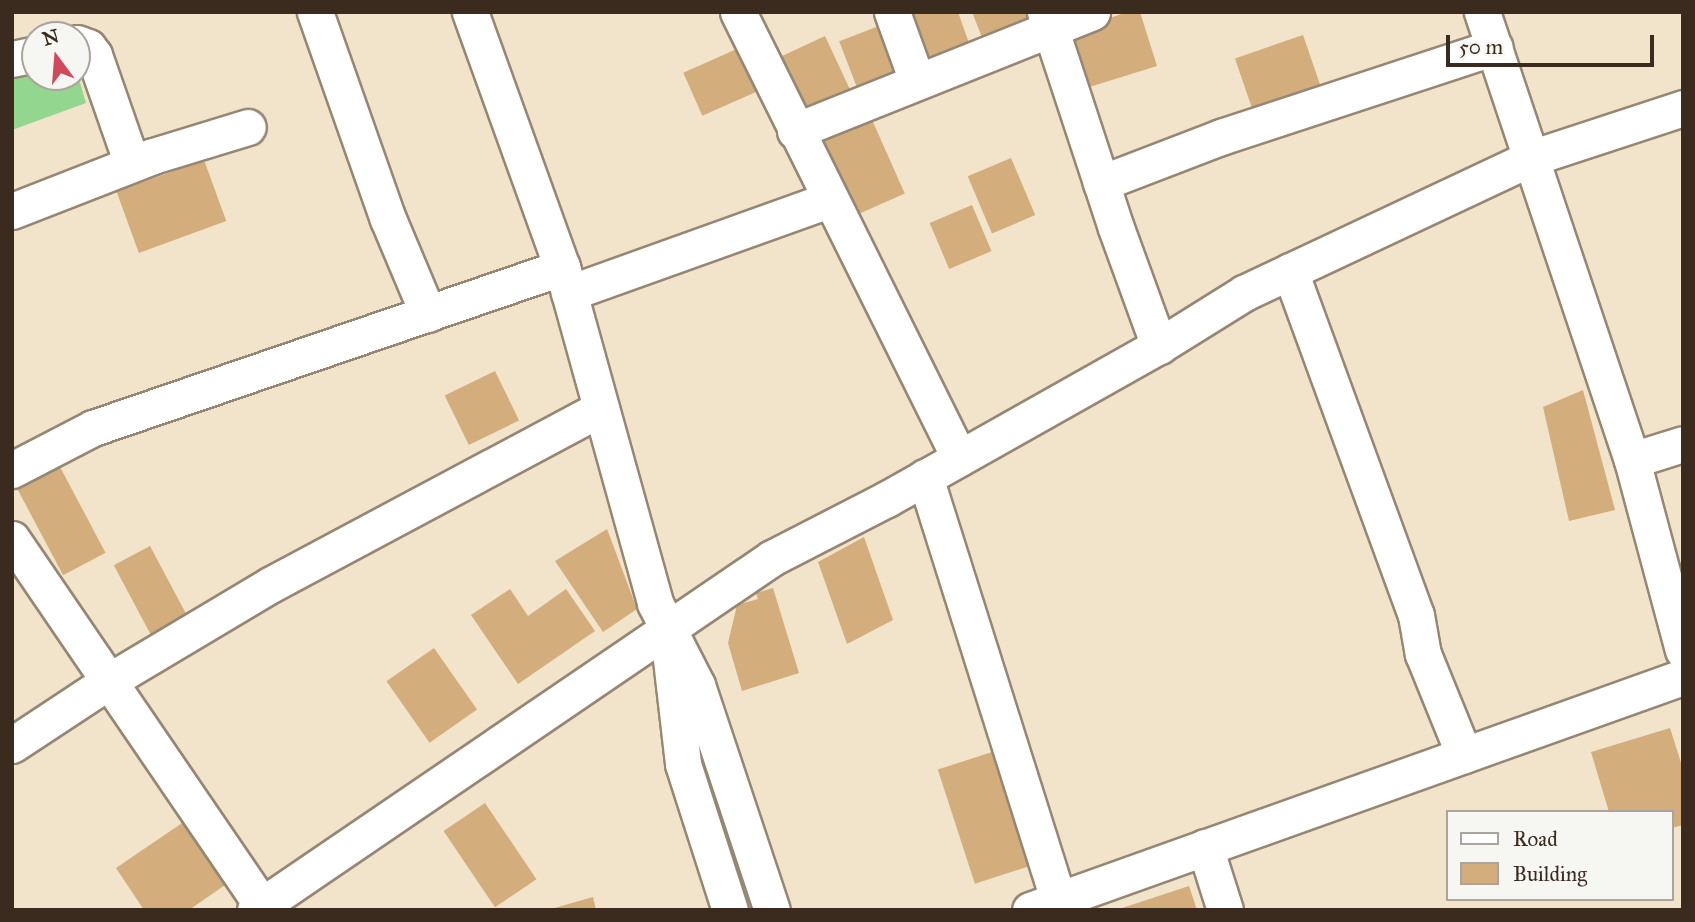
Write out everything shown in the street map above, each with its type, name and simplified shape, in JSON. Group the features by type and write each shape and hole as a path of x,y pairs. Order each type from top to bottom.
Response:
{"street":[{"path":"315,12 388,219 428,314"},
{"path":"470,12 566,280 655,603 697,685 772,910"},
{"path":"738,12 958,458"},
{"path":"892,12 917,81"},
{"path":"795,131 917,81 1048,20 1092,12"},
{"path":"1482,12 1632,460 1683,650"},
{"path":"1048,20 1101,183 1159,346"},
{"path":"1101,183 1220,137 1495,47"},
{"path":"91,51 131,164"},
{"path":"12,539 259,907 772,558 925,477 1159,346 1244,293 1531,158 1683,108"},
{"path":"12,211 131,164 248,127"},
{"path":"12,470 93,428 428,314 566,280 829,200"},
{"path":"1290,271 1411,602 1423,654 1464,755"},
{"path":"12,745 109,681 271,585 601,408"},
{"path":"1632,460 1683,444"},
{"path":"925,477 1044,905 1683,677"},
{"path":"667,630 683,764 730,910"},
{"path":"1205,847 1225,910"}],"green space":[{"path":"21,72 21,91 83,91 86,103 12,130 12,74"}],"building":[{"path":"913,12 958,12 970,46 922,64 905,15"},
{"path":"972,12 1034,12 1036,19 983,40"},
{"path":"1128,12 1140,12 1157,66 1083,89 1065,32"},
{"path":"884,24 905,78 860,95 839,41"},
{"path":"1303,35 1321,88 1253,111 1235,58"},
{"path":"825,36 852,93 805,115 779,58"},
{"path":"739,48 758,91 702,116 683,73"},
{"path":"869,113 905,193 855,216 819,135"},
{"path":"1011,158 1035,215 992,233 968,176"},
{"path":"204,160 226,221 139,253 117,192"},
{"path":"972,205 992,251 949,269 930,223"},
{"path":"495,371 519,420 469,445 445,396"},
{"path":"1583,390 1615,510 1569,521 1543,407"},
{"path":"60,467 106,553 63,575 18,490"},
{"path":"607,529 637,609 603,632 555,561"},
{"path":"864,537 893,620 847,644 818,562"},
{"path":"150,546 190,621 154,640 114,565"},
{"path":"773,588 799,673 742,691 728,643 737,605 758,599 756,593"},
{"path":"510,589 528,616 566,589 595,631 518,684 471,615"},
{"path":"434,648 477,709 430,743 386,681"},
{"path":"1670,728 1683,769 1683,825 1674,827 1674,810 1608,810 1591,752"},
{"path":"992,752 1029,866 975,884 938,770"},
{"path":"485,803 536,879 495,907 444,831"},
{"path":"185,821 228,883 189,910 144,910 116,868"},
{"path":"1189,886 1197,910 1119,910 1119,909"},
{"path":"593,897 596,910 551,910 551,909"}]}
